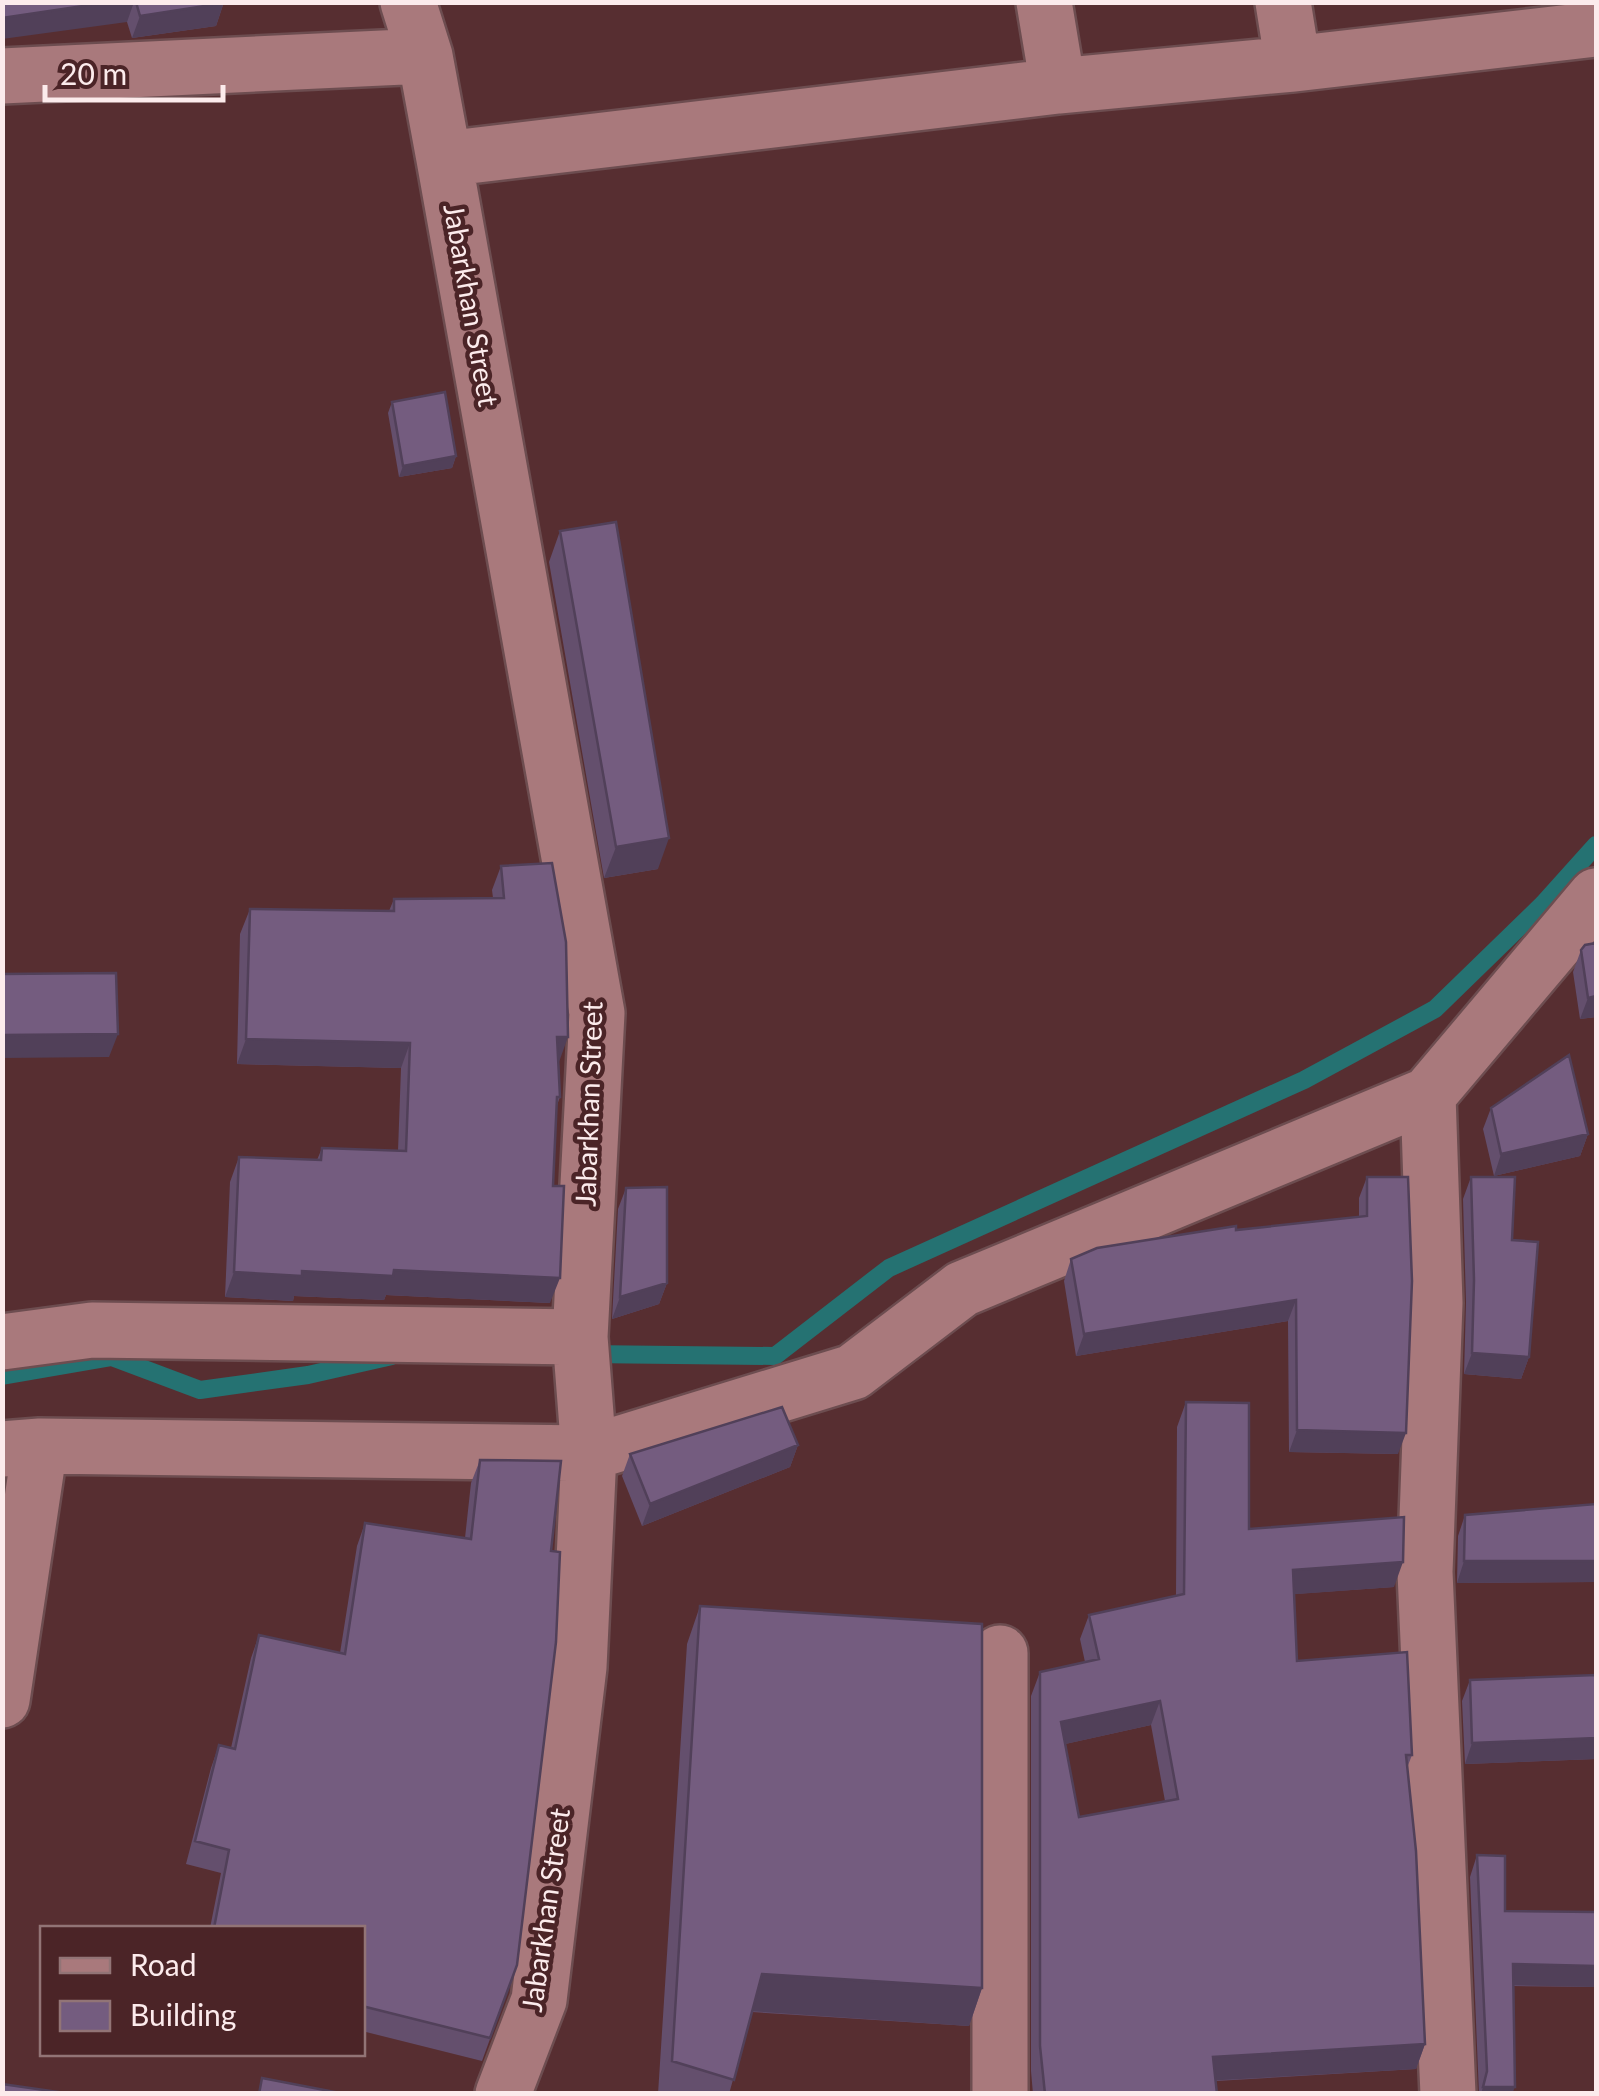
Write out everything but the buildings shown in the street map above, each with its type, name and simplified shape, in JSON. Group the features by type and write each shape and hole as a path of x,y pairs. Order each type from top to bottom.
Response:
{"street":[{"name":"Jabarkhan Street","path":"408,2 425,56 597,1013 580,1337 589,1453 578,1667 539,2000 503,2094"},
{"path":"1044,2 1058,86"},
{"path":"1283,2 1293,64"},
{"path":"444,159 1058,86 1596,29"},
{"path":"2,76 425,56"},
{"path":"2,1700 21,1447 589,1453 853,1372 962,1289 1428,1095 1596,896"},
{"path":"1428,1095 1434,1303 1426,1572 1448,2094"},
{"path":"2,1342 92,1330 580,1337"},
{"path":"1000,1653 1000,2094"}],"waterway":[{"path":"585,1354 775,1356 889,1268 1304,1080 1435,1009 1543,904 1596,845"},
{"path":"2,1376 112,1357 200,1390 308,1375 392,1356"}]}
